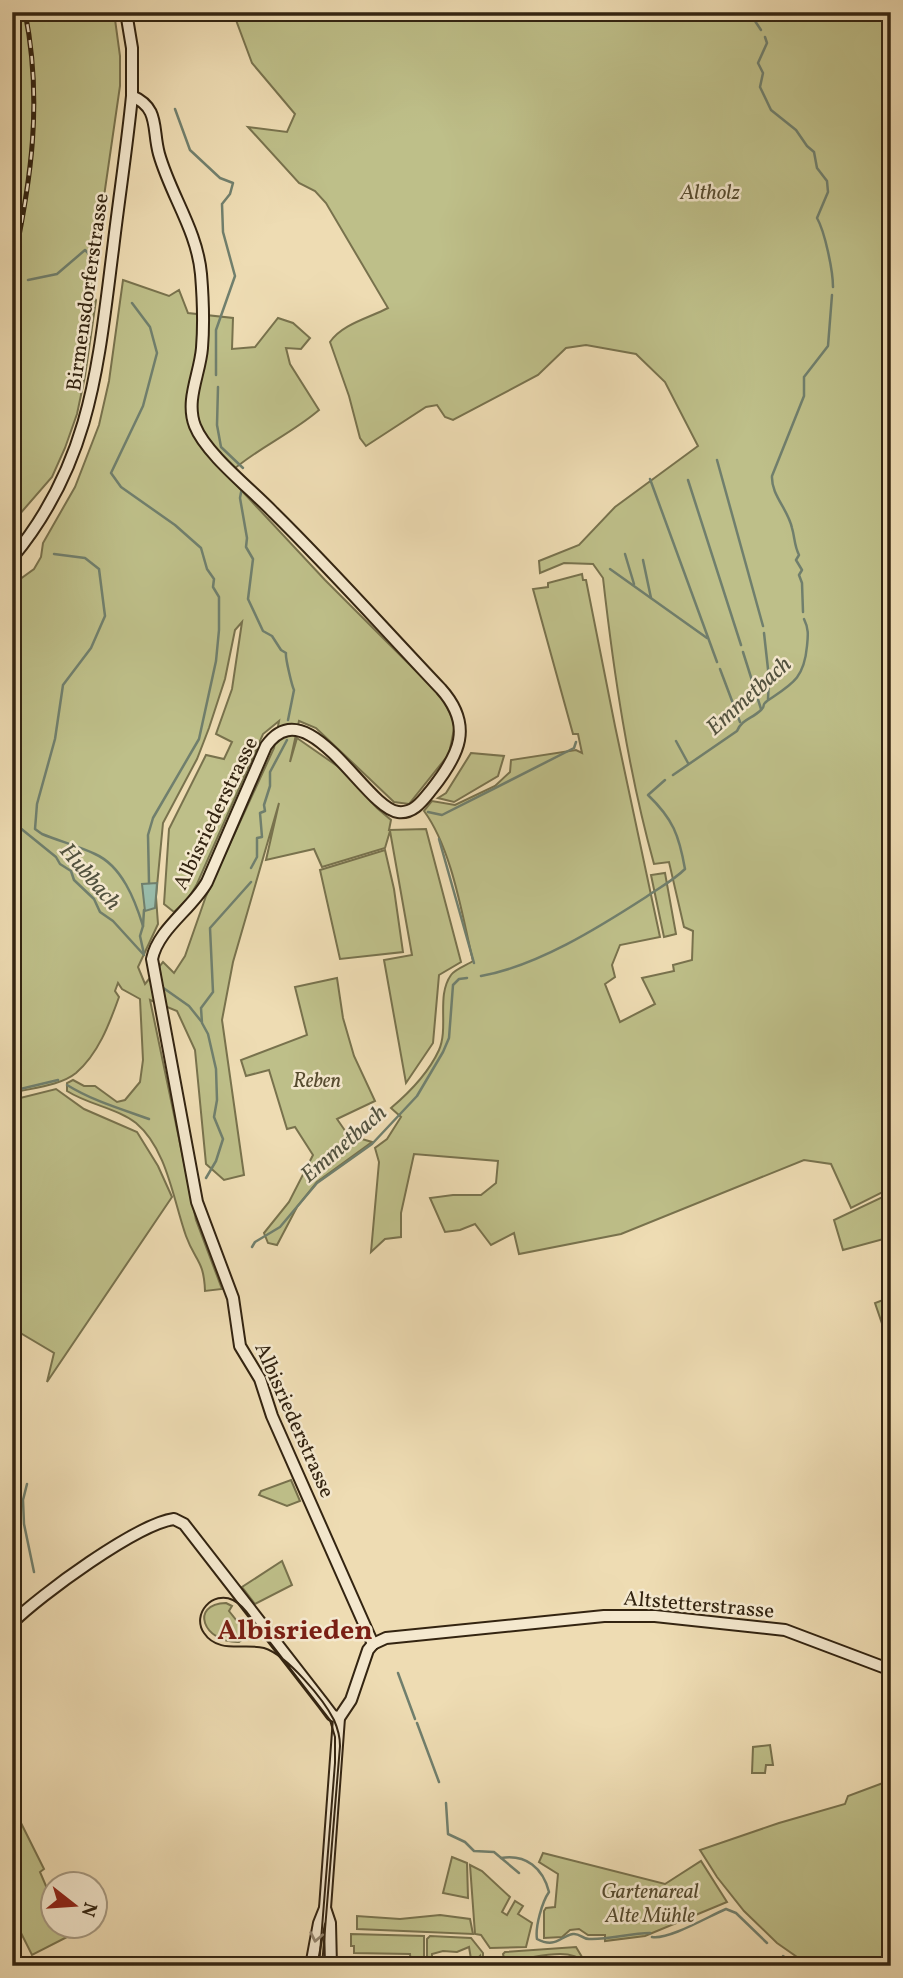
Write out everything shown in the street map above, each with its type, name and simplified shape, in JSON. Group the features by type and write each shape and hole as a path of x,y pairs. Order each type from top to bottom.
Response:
{"main road":[{"name":"Birmensdorferstrasse","path":"12,558 39,522 59,487 76,449 93,393 132,96 132,48 126,12"},
{"name":"Albisriederstrasse","path":"132,96 145,102 151,110 162,163 192,230 198,250 202,339 191,407 197,430 209,448 274,512 441,688 453,705 459,723 460,741 454,759 422,802 412,810 404,812 385,806 343,762 311,736 294,730 274,737 266,746 207,882 198,898 157,944 152,959 197,1202 233,1298 240,1346 260,1379 272,1416 373,1644"},
{"path":"12,1623 88,1564 158,1523 174,1519 180,1521 332,1715 339,1718"},
{"name":"Altstetterstrasse","path":"373,1644 386,1638 402,1636 592,1617 655,1616 785,1630 891,1670"},
{"path":"311,1966 319,1923 325,1908 339,1718 351,1700 368,1650 373,1644"},
{"path":"325,1908 330,1923 331,1966"}],"green space":[{"path":"12,12 114,12 120,56 120,86 90,293 96,300 77,414 52,477 12,523"},
{"name":"Altholz","path":"233,12 891,12 891,1188 851,1208 831,1164 804,1160 621,1234 519,1254 514,1233 491,1245 475,1224 445,1232 430,1198 481,1195 496,1183 498,1161 414,1154 401,1213 401,1237 385,1239 371,1252 379,1162 375,1148 387,1139 401,1117 391,1108 418,1082 439,1050 447,983 453,973 473,961 449,863 434,826 424,811 432,801 455,805 495,786 510,772 511,760 576,750 582,753 578,734 573,734 533,589 548,587 548,583 582,574 583,580 586,580 660,937 620,945 612,965 615,977 605,984 620,1022 655,1004 642,978 674,971 673,965 692,960 693,931 684,927 669,862 654,864 645,829 623,722 603,578 593,564 564,563 540,573 539,561 579,545 615,507 698,446 665,382 636,354 586,345 566,348 538,375 453,420 445,417 437,405 426,407 366,446 360,438 330,342 349,326 388,308 326,203 315,191 299,183 248,127 287,132 295,114 252,63"},
{"path":"123,280 169,296 179,290 188,313 233,318 232,349 255,347 278,318 293,323 310,338 301,349 286,348 290,364 319,410 227,475 325,580 442,697 455,724 449,754 409,804 394,802 316,728 299,721 290,762 297,738 343,770 391,820 389,830 426,829 461,962 439,975 433,1043 406,1083 384,960 412,955 390,831 385,848 322,867 314,849 266,860 279,803 233,962 222,1020 244,1175 224,1180 206,1164 195,1050 177,1011 150,1000 196,1220 222,1289 205,1291 201,1267 186,1236 168,1175 147,1134 128,1118 67,1091 67,1083 73,1080 84,1086 95,1086 117,1102 125,1100 140,1082 143,1060 140,999 122,989 118,983 115,991 119,997 111,1018 97,1048 84,1065 62,1081 12,1093 12,585 34,569 41,557 43,543 75,487 99,425 109,381","holes":["242,622 232,689 216,734 232,742 224,759 206,755 169,829 164,904 174,912 188,899 197,884 263,734 279,721 274,748 206,896 185,956 174,973 163,962 145,984 138,967 158,924 156,897 163,823 197,759 225,679 235,630"]},
{"path":"471,753 504,756 498,776 454,802 438,798 446,793"},
{"path":"385,850 403,952 340,959 320,870"},
{"path":"665,873 676,934 664,937 651,875"},
{"name":"Reben","path":"337,978 343,1018 354,1056 375,1101 337,1119 348,1135 372,1142 317,1182 297,1207 277,1245 268,1243 264,1233 289,1202 313,1155 295,1127 287,1129 269,1070 246,1076 241,1060 307,1035 295,987"},
{"path":"56,1089 84,1109 137,1132 158,1166 172,1197 47,1382 54,1353 12,1328 12,1100"},
{"path":"891,1193 891,1237 843,1250 834,1220"},
{"path":"891,1297 891,1350 875,1303"},
{"path":"291,1480 300,1501 287,1506 259,1495 261,1491"},
{"path":"282,1561 292,1585 255,1604 242,1587"},
{"path":"226,1603 232,1606 229,1611 241,1626 244,1625 251,1633 239,1642 227,1641 217,1636 205,1623 207,1610 214,1605"},
{"path":"770,1745 773,1765 766,1765 765,1773 752,1773 753,1747"},
{"path":"891,1780 891,1966 810,1966 777,1943 744,1911 700,1850 845,1804 848,1796"},
{"path":"12,1805 44,1869 38,1870 38,1940 61,1940 32,1955 12,1915"},
{"name":"Gartenareal Alte Mühle","path":"543,1853 665,1884 701,1861 727,1902 645,1936 605,1941 605,1935 588,1935 579,1929 570,1930 562,1937 544,1938 544,1911 546,1908 555,1907 558,1874 539,1862"},
{"path":"452,1857 467,1863 468,1898 443,1893"},
{"path":"470,1865 482,1871 510,1897 502,1912 507,1915 515,1901 523,1906 518,1914 532,1923 526,1947 490,1948 481,1935 475,1934"},
{"path":"440,1915 470,1919 473,1934 357,1929 357,1916 400,1919"},
{"path":"351,1934 424,1936 424,1963 421,1963 421,1966 411,1965 410,1954 354,1953"},
{"path":"430,1936 471,1938 483,1953 483,1966 480,1966 480,1956 475,1961 471,1959 469,1947 457,1952 443,1951 432,1954 440,1966 427,1963 427,1939"},
{"path":"576,1947 585,1962 571,1955 555,1954 522,1959 516,1966 506,1966 503,1954 505,1952"}],"shaded area":[{"path":"157,883 155,908 145,911 142,884"}],"waterway":[{"name":"Emmetbach","path":"749,12 761,30"},
{"name":"Emmetbach","path":"765,37 767,43 758,63 763,73 760,87 771,110 796,130 814,152 817,168 827,181 828,192 817,218 828,252 833,287"},
{"path":"175,109 190,150 220,178 233,183 230,194 222,204 223,232 235,276 216,330 216,375"},
{"path":"28,280 57,274 85,250 91,256"},
{"name":"Emmetbach","path":"803,612 802,583 799,575 802,570 796,560 799,555 790,521 774,489 772,476 804,396 804,377 828,346 832,295"},
{"path":"132,303 150,327 157,353 143,406 111,473 121,487 175,525 201,548 207,569 214,579 213,587 219,597 216,661 199,739 153,818 148,835 149,883"},
{"path":"218,387 217,425 221,447 243,468"},
{"path":"717,460 763,626"},
{"path":"650,479 717,662"},
{"path":"688,480 741,645"},
{"path":"242,487 240,498 246,547 253,559 248,599 263,631 272,636 286,653 294,690 288,720"},
{"path":"54,554 85,558 99,569 105,616 91,648 63,685 55,739 37,804 35,829 95,854 113,867 126,885 143,926"},
{"path":"625,554 634,584"},
{"path":"643,560 651,598"},
{"path":"610,569 707,638"},
{"name":"Emmetbach","path":"673,775 737,731 761,710 767,701 795,680 805,657 808,632 804,619"},
{"path":"764,633 769,678 768,699"},
{"path":"743,652 761,709"},
{"path":"720,669 740,722"},
{"path":"251,868 257,857 257,838 262,837 260,813 265,811 270,772 287,740"},
{"path":"676,741 688,763"},
{"path":"428,812 442,815 574,748 576,742"},
{"name":"Emmetbach","path":"481,976 524,964 587,933 685,869 674,828 648,795 665,780"},
{"name":"Hubbach","path":"12,819 71,871 74,880 94,899 100,912 113,921 144,955"},
{"path":"439,839 474,963"},
{"name":"Hubbach","path":"206,1178 216,1161 223,1139 214,1117 217,1100 216,1069 208,1034 202,1023 201,1008 213,992 210,928 251,882"},
{"path":"144,910 140,936 144,954"},
{"name":"Hubbach","path":"159,966 161,980"},
{"name":"Emmetbach","path":"252,1247 255,1242 280,1227 317,1183 372,1144 417,1096 449,1038 453,985 459,979 467,978"},
{"name":"Hubbach","path":"162,987 189,1006 201,1021"},
{"path":"12,1091 58,1080"},
{"path":"67,1085 97,1100 149,1119"},
{"path":"27,1484 23,1500 24,1524 34,1572"},
{"path":"398,1673 415,1719"},
{"path":"417,1723 439,1782"},
{"path":"446,1803 448,1834 465,1842 474,1851 494,1852 519,1873"},
{"path":"501,1858 518,1858 532,1864 546,1883 549,1892 540,1915 537,1939 549,1943 573,1934 597,1939 650,1933"},
{"path":"652,1937 668,1935 726,1909 736,1913 767,1943"},
{"path":"783,1956 796,1966"}],"tram line":[{"path":"319,1966 335,1737 330,1720 252,1619 246,1611 233,1600 218,1598 202,1612 200,1618 204,1633 224,1646 264,1648 273,1652 283,1659 314,1690 338,1730 340,1746 322,1966"}],"railway":[{"path":"12,270 25,205 34,110 25,12"}],"district":[{"name":"Albisrieden","path":"295,1629"}]}
